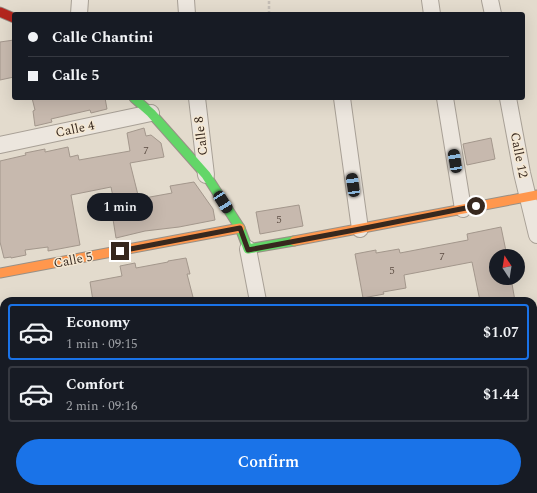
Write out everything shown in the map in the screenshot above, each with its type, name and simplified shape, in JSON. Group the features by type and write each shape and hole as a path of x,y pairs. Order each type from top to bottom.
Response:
{"street":[{"path":"79,12 80,0"},
{"path":"186,0 187,12"},
{"path":"430,0 432,12"},
{"path":"490,0 493,12"},
{"path":"0,12 12,17"},
{"path":"136,100 151,113 206,175 240,228 248,250 257,297"},
{"name":"Calle 8","path":"197,100 206,175"},
{"path":"342,100 360,229"},
{"path":"445,100 463,209"},
{"name":"Calle 12","path":"508,100 522,173 532,196 537,235"},
{"name":"Calle 4","path":"0,145 151,113"},
{"path":"248,250 532,196"},
{"name":"Calle 5","path":"0,274 240,228"}],"path":[{"path":"269,0 269,12"}],"building":[{"path":"12,40 12,77 0,80 0,42"},
{"path":"32,100 105,100 107,109 91,113 90,110 51,119 52,122 35,126 33,111 35,110"},
{"path":"144,128 146,136 151,135 161,143 164,157 130,163 139,199 172,193 170,186 194,182 213,209 215,220 179,227 145,231 116,238 112,213 116,212 111,187 71,195 80,245 48,251 48,247 25,250 26,255 4,258 0,242 0,161 26,155 25,153 45,149 45,152 68,147 70,157 78,155 79,160 130,151 127,133"},
{"path":"491,138 495,159 467,165 463,144"},
{"path":"299,205 303,226 260,234 256,212"},
{"path":"501,227 506,249 489,249 489,285 512,285 514,297 479,297 472,262 404,275 406,288 383,292 384,294 363,297 355,254 376,250 376,253 399,249 400,253 468,240 467,234"},
{"path":"186,258 190,274 187,274 193,297 92,297 90,282 122,276 120,266 135,263 136,268"}],"traffic: fast":[{"path":"136,100 151,113 206,175 240,228 248,249 294,241"}],"traffic: slow":[{"path":"294,241 537,195"},
{"path":"0,273 240,228"}],"traffic: jam":[{"path":"0,12 12,17"}],"route":[{"path":"120,251 240,228 248,250 476,206"}]}
